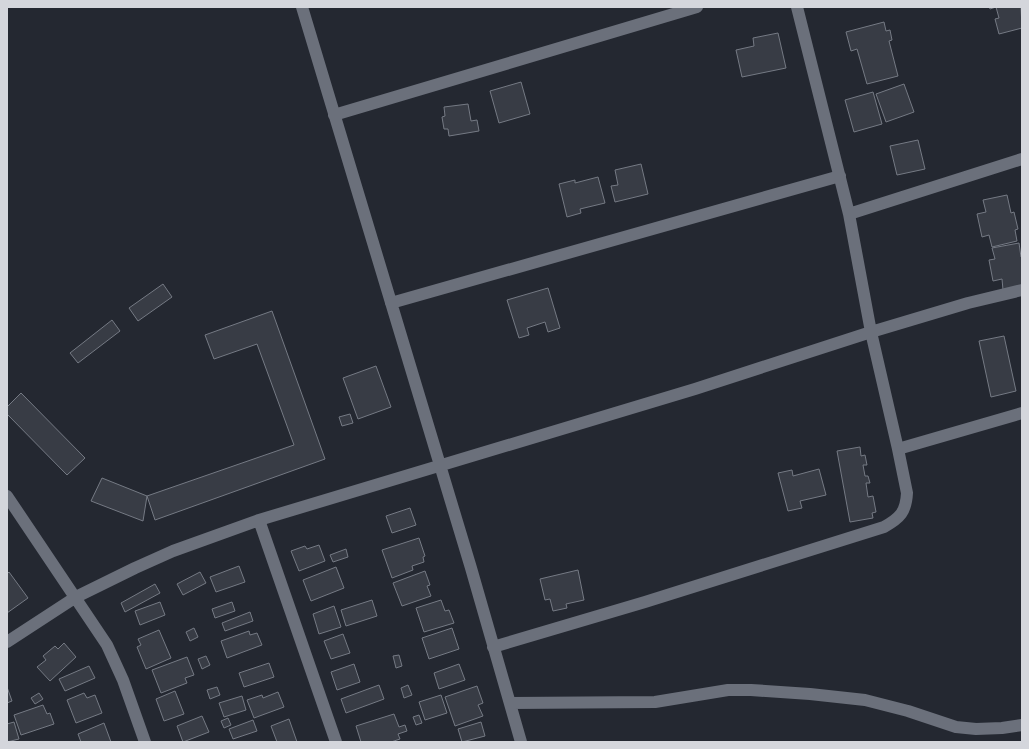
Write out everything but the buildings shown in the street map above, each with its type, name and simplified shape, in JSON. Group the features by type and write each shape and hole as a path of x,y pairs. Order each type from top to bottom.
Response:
{"street":[{"path":"302,7 511,703 521,742"},
{"path":"334,115 697,7"},
{"path":"493,647 691,588 884,527 896,520 902,514 907,500 907,493 898,449 871,332 849,214 797,7"},
{"path":"849,214 1022,159"},
{"path":"391,303 840,176"},
{"path":"7,642 76,598 135,568 173,551 259,520 695,389 871,332 968,303 1022,290"},
{"path":"898,449 1022,413"},
{"path":"7,496 106,645 123,680 145,742"},
{"path":"259,520 336,742"},
{"path":"511,703 655,702 728,690 751,690 865,700 908,710 956,727 976,729 1002,728 1022,725"}]}
